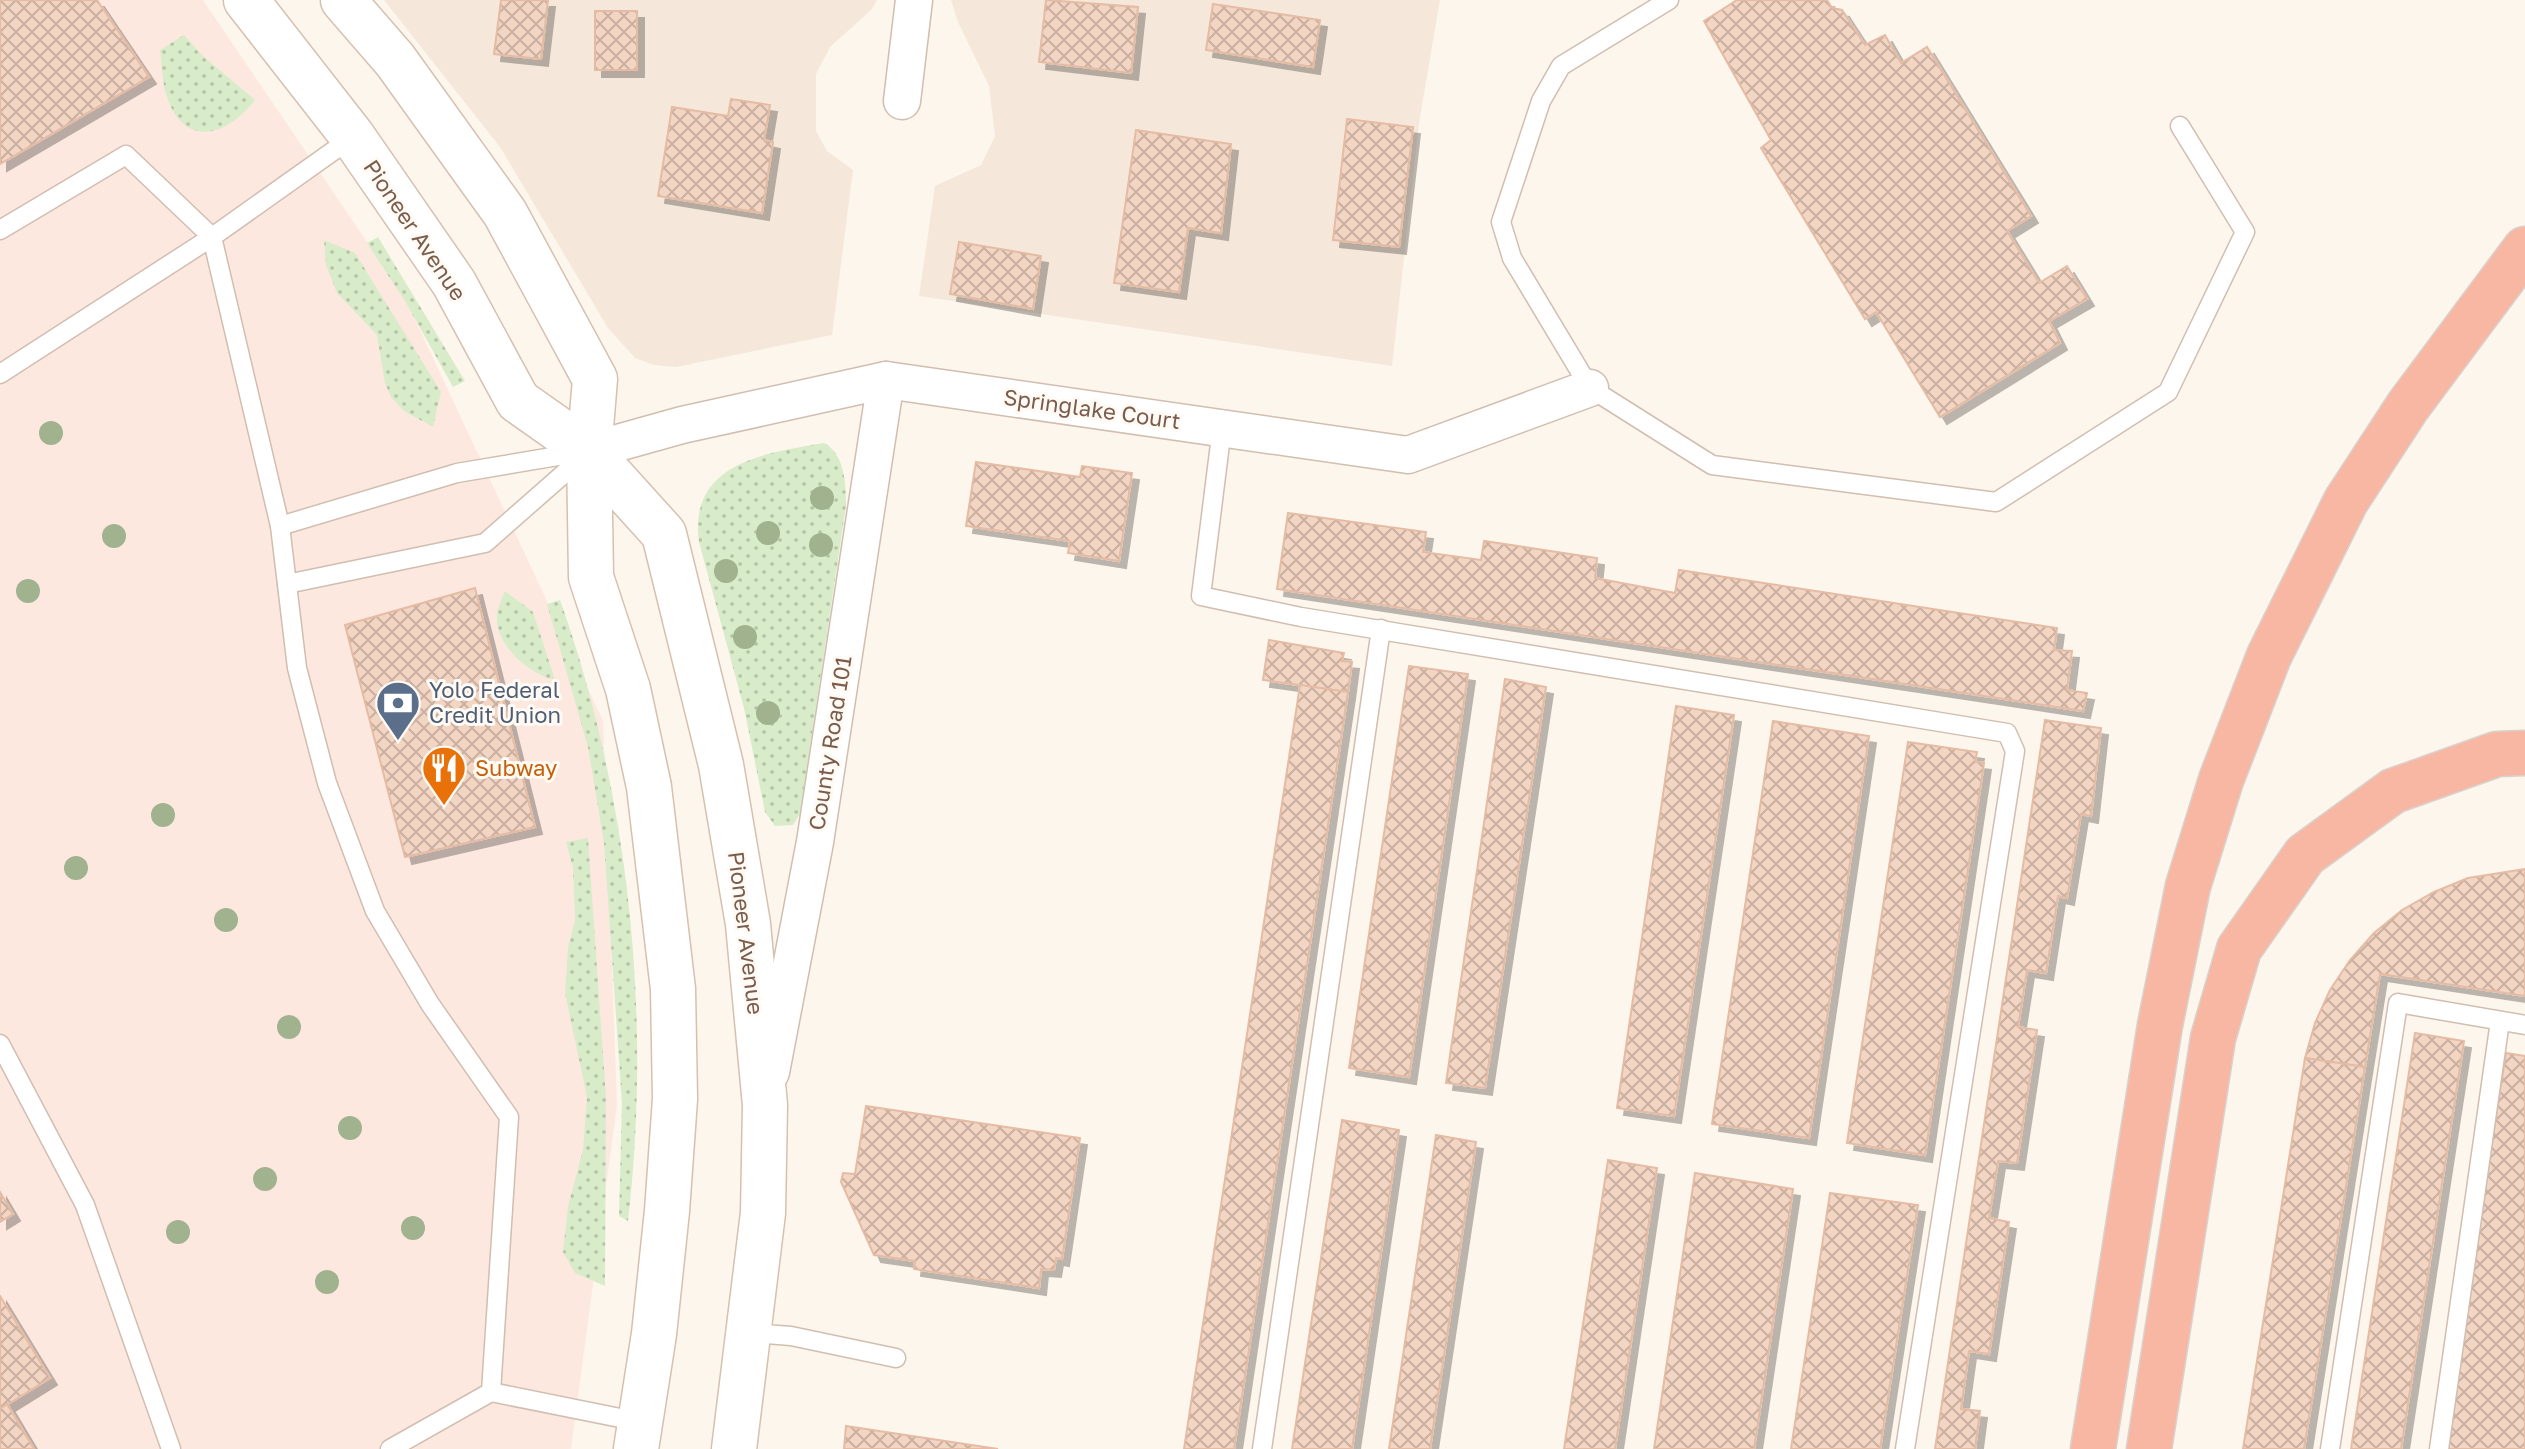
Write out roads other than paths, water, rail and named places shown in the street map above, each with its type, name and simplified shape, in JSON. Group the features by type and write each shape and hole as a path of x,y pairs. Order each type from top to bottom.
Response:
{"highway":[{"path":"2093,1449 2160,1025 2188,886 2221,780 2269,656 2346,501 2408,406 2525,249"},
{"path":"2149,1449 2213,1038 2239,949 2305,855 2393,791 2497,754 2525,753"}],"main road":[{"name":"Pioneer Avenue","path":"246,0 353,137 454,283 518,401 589,451 664,534 721,765 748,924 765,1105 763,1213 751,1333 734,1449"},
{"path":"343,0 395,60 505,213 595,379 589,451 591,577 628,689 649,787 673,989 675,1099 649,1440"}],"street":[{"path":"902,101 914,0"},
{"name":"Springlake Court","path":"589,451 682,425 886,380 1408,455 1590,388"},
{"name":"County Road 101","path":"765,1105 815,842 886,380"}],"lane":[{"path":"1669,0 1561,66 1541,101 1501,222 1512,258 1590,388 1712,465 1996,502 2168,392 2245,232 2180,126"},
{"path":"0,374 212,237 353,137"},
{"path":"0,230 126,155 212,237 280,526 297,668 327,783 375,911 430,1004 509,1117 491,1392"},
{"path":"1222,428 1201,596 2007,733 2015,751 1905,1449"},
{"path":"280,526 457,473 589,451"},
{"path":"287,584 485,543 589,451"},
{"path":"1262,1449 1381,629"},
{"path":"2330,1449 2398,1003 2525,1025"},
{"path":"2439,1449 2500,1021"},
{"path":"0,1044 85,1205 171,1449"},
{"path":"751,1333 791,1336 896,1358"},
{"path":"395,1448 491,1392 649,1440"}],"place":[{"name":"Yolo Federal Credit Union","path":"398,742"},
{"name":"Subway","path":"444,807"}]}
